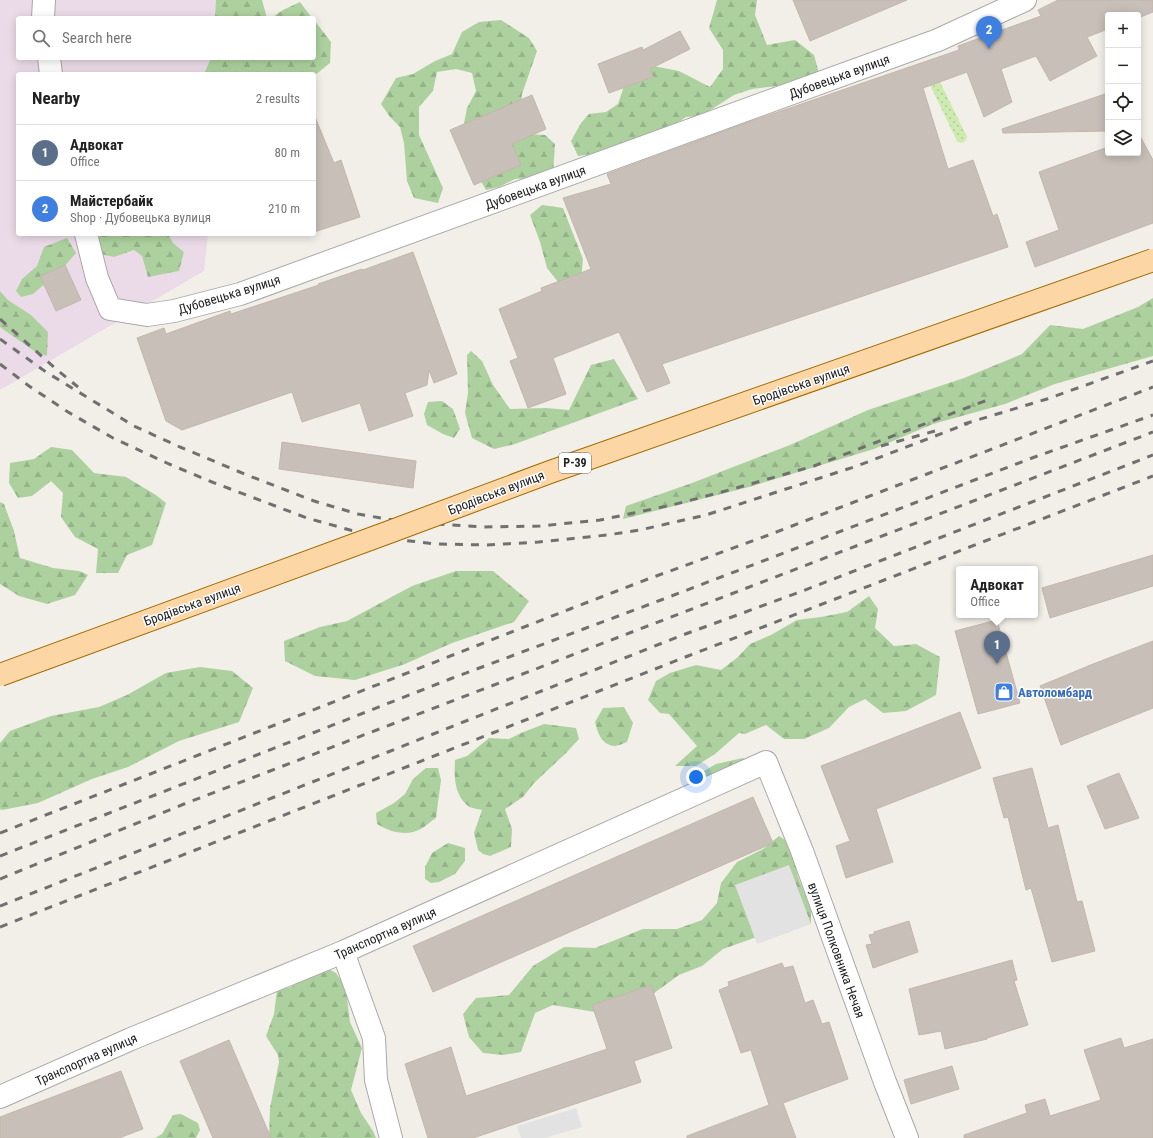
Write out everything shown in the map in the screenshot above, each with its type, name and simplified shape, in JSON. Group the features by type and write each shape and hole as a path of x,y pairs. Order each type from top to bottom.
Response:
{"main road":[{"name":"Бродівська вулиця","path":"0,675 550,472 1153,260"}],"street":[{"path":"43,16 44,0"},
{"name":"Дубовецька вулиця","path":"86,236 97,278 110,309 147,314 181,309 240,294 938,40 1025,0"},
{"path":"49,60 51,72"},
{"name":"Транспортна вулиця","path":"0,1096 131,1039 343,952 766,762"},
{"name":"вулиця Полковника Нечая","path":"766,762 802,851 885,1082 907,1138"},
{"path":"343,952 374,1038 376,1080 391,1138"}],"shaded area":[{"path":"0,0 233,0 232,16 16,16 16,60 227,60 225,72 16,72 16,236 208,236 204,271 0,390"},
{"path":"789,865 811,924 757,944 735,885"},
{"path":"576,1108 582,1127 545,1138 521,1138 517,1126"}],"green space":[{"path":"216,0 262,0 266,16 215,16"},
{"path":"717,0 757,0 755,15 767,45 795,40 814,55 819,73 785,85 752,89 734,95 701,116 686,117 657,137 607,152 578,156 571,141 581,123 589,114 606,112 618,104 624,86 653,66 679,71 710,87 723,69 723,50 709,28"},
{"path":"300,2 310,16 274,16"},
{"path":"501,20 529,38 537,51 522,94 520,114 525,134 545,135 555,144 553,174 533,178 515,179 499,187 486,190 477,174 463,128 467,108 476,91 472,73 456,69 437,72 433,91 419,107 419,135 443,188 438,203 414,198 407,181 404,143 400,127 390,117 381,104 396,78 413,74 435,61 452,54 462,32 479,22"},
{"path":"316,23 331,42 330,63 316,74 316,72 205,72 210,60 316,60"},
{"path":"940,82 967,137 965,141 961,143 957,141 930,85"},
{"path":"542,205 563,208 583,259 581,281 566,292 547,268 540,242 530,215"},
{"path":"95,236 169,236 173,243 184,252 179,271 148,277 142,256 134,250 114,257 96,253"},
{"path":"67,238 76,253 63,268 33,294 21,297 16,291 22,279 37,266 44,247"},
{"path":"0,291 8,300 31,315 48,332 47,356 37,353 0,327"},
{"path":"1153,298 1153,356 1055,384 1005,404 933,424 874,449 749,487 623,519 626,506 692,483 790,445 868,410 964,378 1022,354 1050,325 1083,329 1138,307"},
{"path":"471,351 482,361 493,385 510,409 546,408 569,410 591,365 614,359 638,399 515,444 494,449 472,438 465,413 468,393 467,355"},
{"path":"442,401 453,409 460,429 454,438 427,425 424,414 428,402"},
{"path":"51,447 72,450 94,473 126,477 156,495 166,503 152,545 127,555 118,573 96,573 98,549 75,537 61,517 63,493 51,481 32,496 18,498 9,483 10,463 34,459"},
{"path":"0,502 4,504 14,531 20,558 53,568 79,571 88,575 75,595 47,604 19,596 0,584"},
{"path":"456,571 493,571 529,601 514,622 452,643 405,664 355,680 315,676 285,661 284,641 320,627 347,621 412,586"},
{"path":"869,596 878,609 875,628 894,646 916,644 940,657 936,695 906,711 883,713 865,699 849,707 829,728 804,739 784,739 766,725 745,734 739,733 715,754 696,766 675,766 697,746 669,714 660,713 648,700 656,681 670,673 696,665 721,670 738,657 750,644 771,635 797,620 847,612"},
{"path":"200,667 232,671 253,688 239,722 179,741 128,767 92,779 38,803 2,810 0,809 0,743 10,731 51,716 99,707 127,695 166,673"},
{"path":"624,707 633,723 627,742 616,746 610,745 601,738 595,722 603,708"},
{"path":"544,724 576,728 579,739 534,783 523,797 505,809 512,829 511,847 490,856 483,854 478,850 474,833 482,810 468,806 460,796 457,790 455,778 455,760 467,756 489,738 509,739"},
{"path":"743,758 756,767 750,782 726,791 695,788 692,778 716,764"},
{"path":"426,768 438,768 441,780 436,818 421,829 410,833 393,831 377,824 376,813 394,803 405,794 413,779"},
{"path":"779,836 790,843 798,877 811,910 811,924 788,924 774,931 723,949 702,966 679,975 650,996 601,1013 553,1005 535,1013 521,1052 503,1055 483,1053 469,1037 463,1014 476,998 509,995 533,966 564,947 595,948 643,929 677,929 702,920 717,903 721,883 737,862 763,849"},
{"path":"448,843 465,848 465,861 455,874 439,882 431,883 425,879 425,867 432,853"},
{"path":"323,966 336,973 346,991 350,1022 362,1048 351,1090 361,1113 376,1138 269,1138 270,1108 279,1062 278,1055 266,1036 274,1014 277,990 291,987"},
{"path":"181,1114 198,1123 200,1130 196,1138 155,1138 162,1134 173,1115"}],"building":[{"path":"793,0 907,0 810,41"},
{"path":"1058,0 1153,0 1153,12 1141,17 1141,12 1105,12 1105,30 1087,37 1097,56 1050,81 1036,56 1001,69 1012,102 984,117 967,72 923,88 948,169 973,160 993,216 997,214 1008,247 662,364 670,383 647,392 619,332 553,358 566,394 528,408 510,361 518,358 499,309 542,291 541,288 591,269 563,198 611,184 607,174 746,123 959,50 958,46 1041,16 1038,10"},
{"path":"680,31 690,49 650,69 653,77 609,93 598,64 642,47 643,50"},
{"path":"1105,94 1105,131 1003,133 1002,129"},
{"path":"532,95 546,129 512,144 521,165 474,185 450,130"},
{"path":"316,119 334,163 341,160 360,217 316,231"},
{"path":"1141,138 1153,160 1153,223 1035,267 1026,242 1059,230 1039,172 1105,148 1105,156 1141,156"},
{"path":"413,252 457,374 434,383 429,370 427,385 405,393 413,416 369,431 360,403 302,422 292,392 182,430 166,421 137,338 164,328 166,334 230,311 231,314"},
{"path":"65,265 81,300 56,311 40,276"},
{"path":"282,442 416,461 413,488 279,469"},
{"path":"1153,555 1153,586 1050,618 1042,588"},
{"path":"997,620 1020,703 978,714 955,631"},
{"path":"1153,641 1153,708 1061,745 1040,686"},
{"path":"960,712 981,768 876,809 893,862 846,878 836,846 850,841 821,766"},
{"path":"1032,768 1048,828 1058,825 1077,902 1082,901 1095,951 1052,962 1031,888 1026,890 1008,817 1004,818 993,778"},
{"path":"1119,773 1139,818 1105,829 1087,786"},
{"path":"753,797 773,843 433,992 413,946"},
{"path":"909,921 918,952 873,968 866,945 872,944 869,935"},
{"path":"1012,960 1017,980 1014,981 1028,1025 987,1039 945,1049 941,1031 919,1035 909,989"},
{"path":"782,963 784,968 793,966 805,1003 813,1000 822,1024 829,1022 848,1079 783,1103 796,1138 687,1138 687,1136 769,1105 751,1050 741,1053 719,990 729,986 728,982"},
{"path":"651,985 672,1048 634,1061 641,1082 473,1138 428,1138 405,1064 451,1047 466,1096 607,1049 592,1005"},
{"path":"1121,1038 1124,1048 1153,1039 1153,1138 964,1138 964,1135 1027,1113 1025,1105 1045,1099 1050,1116 1101,1100 1084,1050"},
{"path":"229,1040 271,1138 213,1138 180,1061"},
{"path":"952,1066 959,1089 911,1104 904,1080"},
{"path":"121,1071 143,1129 119,1138 0,1138 0,1117"}],"railway":[{"path":"0,319 78,387"},
{"path":"0,339 46,372 134,426 247,475 314,501 358,514 404,522 483,527 540,526 600,520 672,505 814,466 990,399"},
{"path":"964,424 1047,399 1153,361"},
{"path":"0,364 29,386 68,412 113,438 212,482 307,518 350,530 401,540 436,544 487,545 539,542 640,530 706,515 857,466 969,423"},
{"path":"0,833 570,609 766,536 1153,387"},
{"path":"0,856 450,679 1032,458 1153,415"},
{"path":"881,446 935,431"},
{"path":"0,879 184,804 1153,432"},
{"path":"0,906 680,636 800,592 1153,455"},
{"path":"0,927 688,656 1153,476"}],"place":[{"name":"Майстербайк","path":"989,49"},
{"name":"Адвокат","path":"997,664"},
{"name":"Автоломбард","path":"1004,692"}]}
